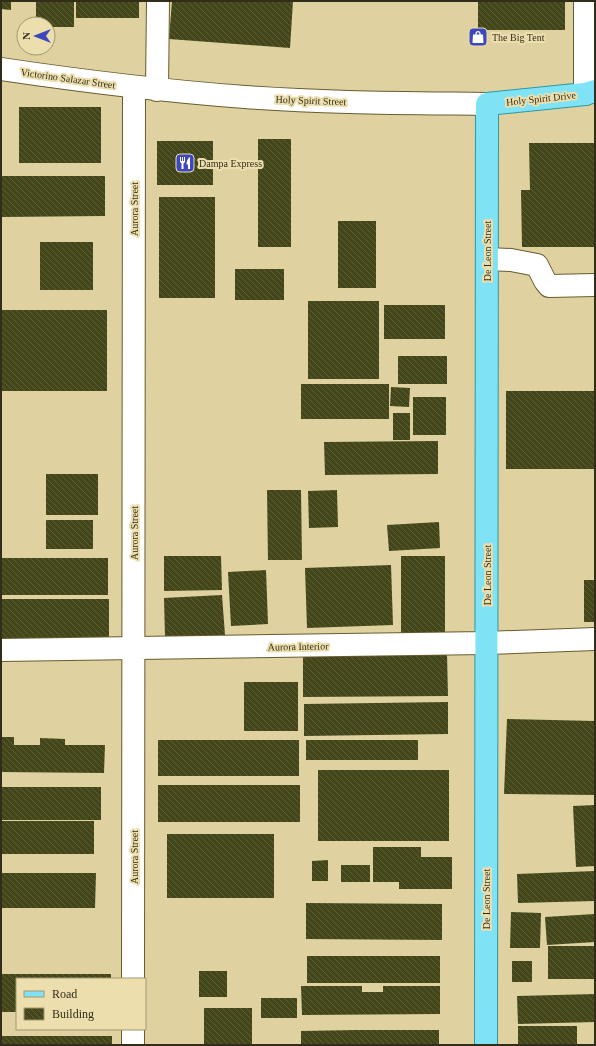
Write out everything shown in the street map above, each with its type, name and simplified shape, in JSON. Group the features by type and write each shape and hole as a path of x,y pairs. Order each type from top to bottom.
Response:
{"main road":[{"name":"Holy Spirit Drive","path":"487,104 590,92"},
{"name":"De Leon Street","path":"486,1045 487,104"}],"street":[{"path":"157,90 158,1"},
{"path":"585,1 590,92"},
{"name":"Victorino Salazar Street","path":"1,69 134,88"},
{"name":"Holy Spirit Street","path":"134,88 261,98 328,101 487,104"},
{"name":"Aurora Street","path":"133,978 134,88"},
{"path":"487,259 511,260 537,265 549,286 595,285"},
{"name":"Aurora Interior","path":"1,650 486,643 595,639"},
{"path":"133,1030 133,1045"}],"building":[{"path":"1,1 11,1 11,10 1,9"},
{"path":"36,1 74,1 74,27 56,27 56,16 36,16"},
{"path":"76,1 139,1 139,18 76,18"},
{"path":"172,1 293,1 290,48 169,39"},
{"path":"478,1 565,1 565,30 478,30"},
{"path":"19,107 101,107 101,163 19,163"},
{"path":"258,139 291,139 291,247 258,247"},
{"name":"Dampa Express","path":"157,141 213,141 213,185 157,185"},
{"path":"529,143 595,143 595,247 522,247 521,190 530,190"},
{"path":"1,176 105,176 105,216 1,217"},
{"path":"159,197 215,197 215,298 159,298"},
{"path":"338,221 376,221 376,288 338,288"},
{"path":"40,242 93,242 93,290 40,290"},
{"path":"235,269 284,269 284,300 235,300"},
{"path":"308,301 379,301 379,379 308,379"},
{"path":"384,305 445,305 445,339 384,339"},
{"path":"1,310 107,310 107,391 1,391"},
{"path":"398,356 447,356 447,384 398,384"},
{"path":"301,384 389,384 389,419 301,419"},
{"path":"391,387 410,388 409,407 390,406"},
{"path":"506,391 595,391 595,469 506,469"},
{"path":"413,397 446,397 446,435 413,435"},
{"path":"393,413 410,413 410,440 393,440"},
{"path":"438,441 438,474 325,475 324,442"},
{"path":"46,474 98,474 98,515 46,515"},
{"path":"267,490 301,490 302,560 268,560"},
{"path":"337,490 338,527 309,528 308,491"},
{"path":"46,520 93,520 93,549 46,549"},
{"path":"439,522 440,548 389,551 387,525"},
{"path":"164,556 221,556 222,590 164,591"},
{"path":"401,556 445,556 445,634 401,634"},
{"path":"1,558 108,558 108,595 1,595"},
{"path":"391,565 393,625 307,628 305,568"},
{"path":"266,570 268,624 231,626 228,572"},
{"path":"584,580 595,580 595,622 584,622"},
{"path":"222,595 225,635 165,638 164,598"},
{"path":"1,599 109,599 109,640 1,640"},
{"path":"447,654 448,696 303,697 303,656"},
{"path":"244,682 298,682 298,731 244,731"},
{"path":"448,702 448,734 304,736 304,704"},
{"path":"507,719 595,721 595,795 504,794"},
{"path":"1,737 14,737 14,745 40,745 40,738 65,739 65,745 105,745 104,773 1,772"},
{"path":"158,740 299,740 299,776 158,776"},
{"path":"306,740 418,740 418,760 306,760"},
{"path":"318,770 449,770 449,841 318,841"},
{"path":"158,785 300,785 300,822 158,822"},
{"path":"1,787 101,787 101,820 1,820"},
{"path":"595,805 595,866 576,867 573,806"},
{"path":"1,821 94,821 94,854 1,854"},
{"path":"167,834 274,834 274,898 167,898"},
{"path":"373,847 421,847 421,857 452,857 452,889 399,889 399,882 373,882"},
{"path":"328,860 328,881 312,881 312,861"},
{"path":"341,865 370,865 370,882 341,882"},
{"path":"595,871 595,901 518,903 517,874"},
{"path":"1,873 96,873 95,908 1,908"},
{"path":"306,903 442,904 442,940 306,939"},
{"path":"511,912 541,913 540,948 510,948"},
{"path":"595,914 595,942 547,945 545,917"},
{"path":"548,946 595,946 595,979 548,979"},
{"path":"307,956 440,956 440,983 307,983"},
{"path":"512,961 532,961 532,982 512,982"},
{"path":"199,971 227,971 227,997 199,997"},
{"path":"1,974 111,974 111,978 16,978 16,1012 1,1012"},
{"path":"301,986 362,986 362,992 383,992 383,986 440,986 440,1014 302,1015"},
{"path":"595,994 595,1022 518,1024 517,996"},
{"path":"261,998 297,998 297,1018 261,1018"},
{"path":"204,1008 252,1008 252,1045 204,1045"},
{"path":"518,1026 577,1026 577,1045 518,1045"},
{"path":"439,1030 439,1045 301,1045 301,1031"},
{"path":"1,1036 112,1036 112,1045 1,1045"}],"place":[{"name":"The Big Tent","path":"478,37"},
{"name":"Dampa Express","path":"185,163"}]}
